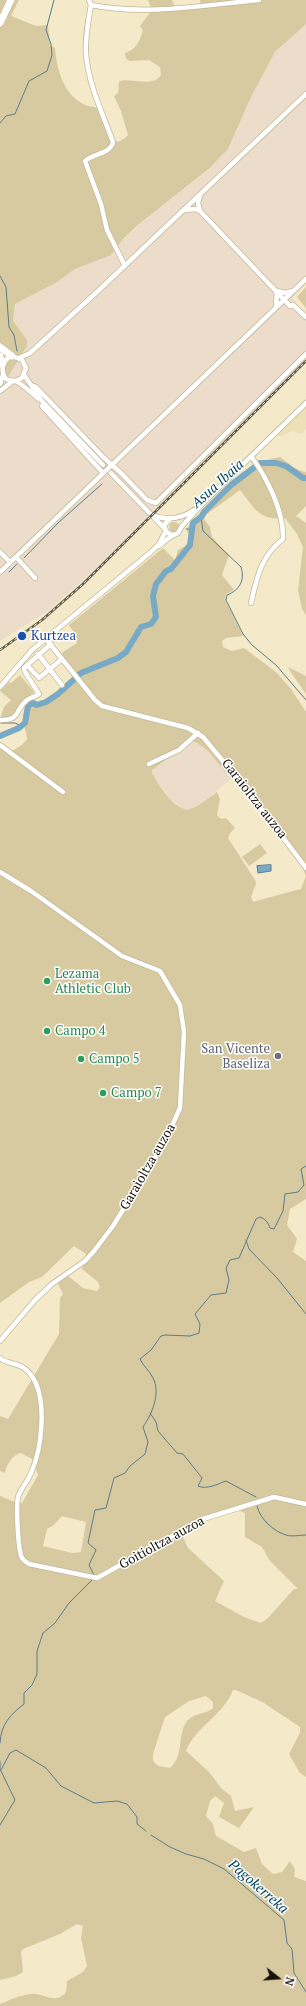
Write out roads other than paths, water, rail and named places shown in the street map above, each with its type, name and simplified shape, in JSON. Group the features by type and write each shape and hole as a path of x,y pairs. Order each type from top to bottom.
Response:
{"highway":[{"path":"0,14 7,0"},
{"path":"0,23 11,0"},
{"path":"0,347 12,356"}],"street":[{"path":"210,0 214,4"},
{"path":"125,266 107,230 101,204 85,161 94,155 108,150 112,147 113,142 89,73 86,54 86,37 90,2 108,8 154,9 259,0"},
{"path":"20,358 30,353 125,266 306,94"},
{"path":"199,209 200,194"},
{"path":"192,202 290,306 293,304 306,317"},
{"path":"183,211 199,209"},
{"path":"0,572 306,279"},
{"path":"277,291 285,293 294,290"},
{"path":"276,308 277,291"},
{"path":"30,353 25,365 24,375 42,401 103,465"},
{"path":"31,385 36,387 147,500 151,503 160,502 306,354"},
{"path":"25,365 20,358 12,356 5,360 1,360 1,369 7,380 14,381 42,401"},
{"path":"0,384 3,375"},
{"path":"0,391 24,375"},
{"path":"30,392 103,473"},
{"path":"0,687 21,662 46,639 151,552 173,535 180,532 182,526 203,503 306,403"},
{"path":"251,456 275,502 283,532 282,539 266,555 251,603"},
{"path":"111,473 165,530 173,535"},
{"path":"150,513 159,517 173,518 189,514 203,503"},
{"path":"173,518 180,521 182,526"},
{"path":"151,552 159,544 165,530 165,524 173,518"},
{"path":"0,552 10,562"},
{"path":"16,557 34,578"},
{"name":"Garaioltza auzoa","path":"46,639 95,700 102,706 188,728 198,733 225,762 306,868"},
{"path":"0,720 10,720 14,718 26,700 39,694 24,668 51,644"},
{"path":"38,655 62,685"},
{"path":"27,665 39,678 62,659"},
{"path":"149,764 179,750 198,733"},
{"path":"0,745 63,792"},
{"name":"Garaioltza auzoa","path":"0,872 32,891 122,956 160,971 180,1005 184,1027 180,1108 164,1142 113,1226 94,1251 85,1261 52,1284 35,1300 0,1341"},
{"name":"Goitioltza auzoa","path":"0,1358 23,1366 35,1380 43,1423 41,1438 33,1468 19,1495 18,1501 22,1557 29,1564 97,1578 198,1521 209,1517 274,1497 306,1504"}],"water":[{"path":"271,865 271,871 258,873 257,866"}],"waterway":[{"path":"0,123 6,116 15,114 29,81 47,71 52,55 51,44 46,30 54,0"},
{"path":"0,276 6,287 9,327 14,335 17,351"},
{"name":"Asua Ibaia","path":"0,736 19,728 25,723 28,706 33,703 37,705 46,702 58,694 81,673 118,658 126,652 141,627 151,624 156,617 153,596 156,584 166,571 171,569 190,545 193,523 201,517 204,512 231,485 260,463 276,463 286,466 303,478 306,478"},
{"path":"24,558 59,522 102,484"},
{"path":"201,517 203,531 241,567 242,580 238,587 227,595 226,600 243,634 252,645 276,665 306,700"},
{"name":"Asua Ibaia","path":"186,529 192,529"},
{"path":"9,572 17,564"},
{"path":"1,723 15,723 21,726"},
{"path":"94,1575 89,1565 96,1550 88,1543 95,1510 106,1508 114,1478 125,1473 130,1466 145,1454 148,1442 143,1427 152,1410 156,1397 156,1390 152,1375 140,1359 151,1350 161,1336 190,1336 199,1333 200,1324 195,1314 211,1295 226,1293 229,1280 226,1268 230,1260 239,1258 256,1219 260,1217 262,1218 266,1221 270,1228 274,1229 283,1211 285,1194 298,1192 304,1185 301,1169 306,1166"},
{"path":"246,1240 249,1249 277,1278 306,1314"},
{"path":"150,1413 156,1422 158,1431 177,1453 183,1454 202,1478 198,1486 208,1487 226,1481 256,1497"},
{"path":"257,1506 264,1520 276,1531 288,1536 306,1535"},
{"path":"0,1743 4,1725 14,1712 24,1704 24,1693 32,1685 37,1674 37,1651 43,1633 55,1623 69,1603 93,1579"},
{"name":"Pagokerreka","path":"1,1770 10,1753 16,1750 46,1768 61,1786 94,1803 117,1801 127,1804 137,1817 137,1824 146,1831"},
{"path":"0,1761 0,1769 15,1800 0,1825"},
{"name":"Pagokerreka","path":"151,1835 170,1847 186,1854 204,1859 224,1869 284,1920 287,1943 292,1949 294,1973 306,1992"}],"railway":[{"path":"0,650 42,620 83,584 306,361"}],"place":[{"name":"Kurtzea","path":"22,636"},
{"name":"Lezama Athletic Club","path":"47,981"},
{"name":"Campo 4","path":"47,1031"},
{"name":"San Vicente Baseliza","path":"278,1056"},
{"name":"Campo 5","path":"81,1059"},
{"name":"Campo 7","path":"103,1093"}]}
